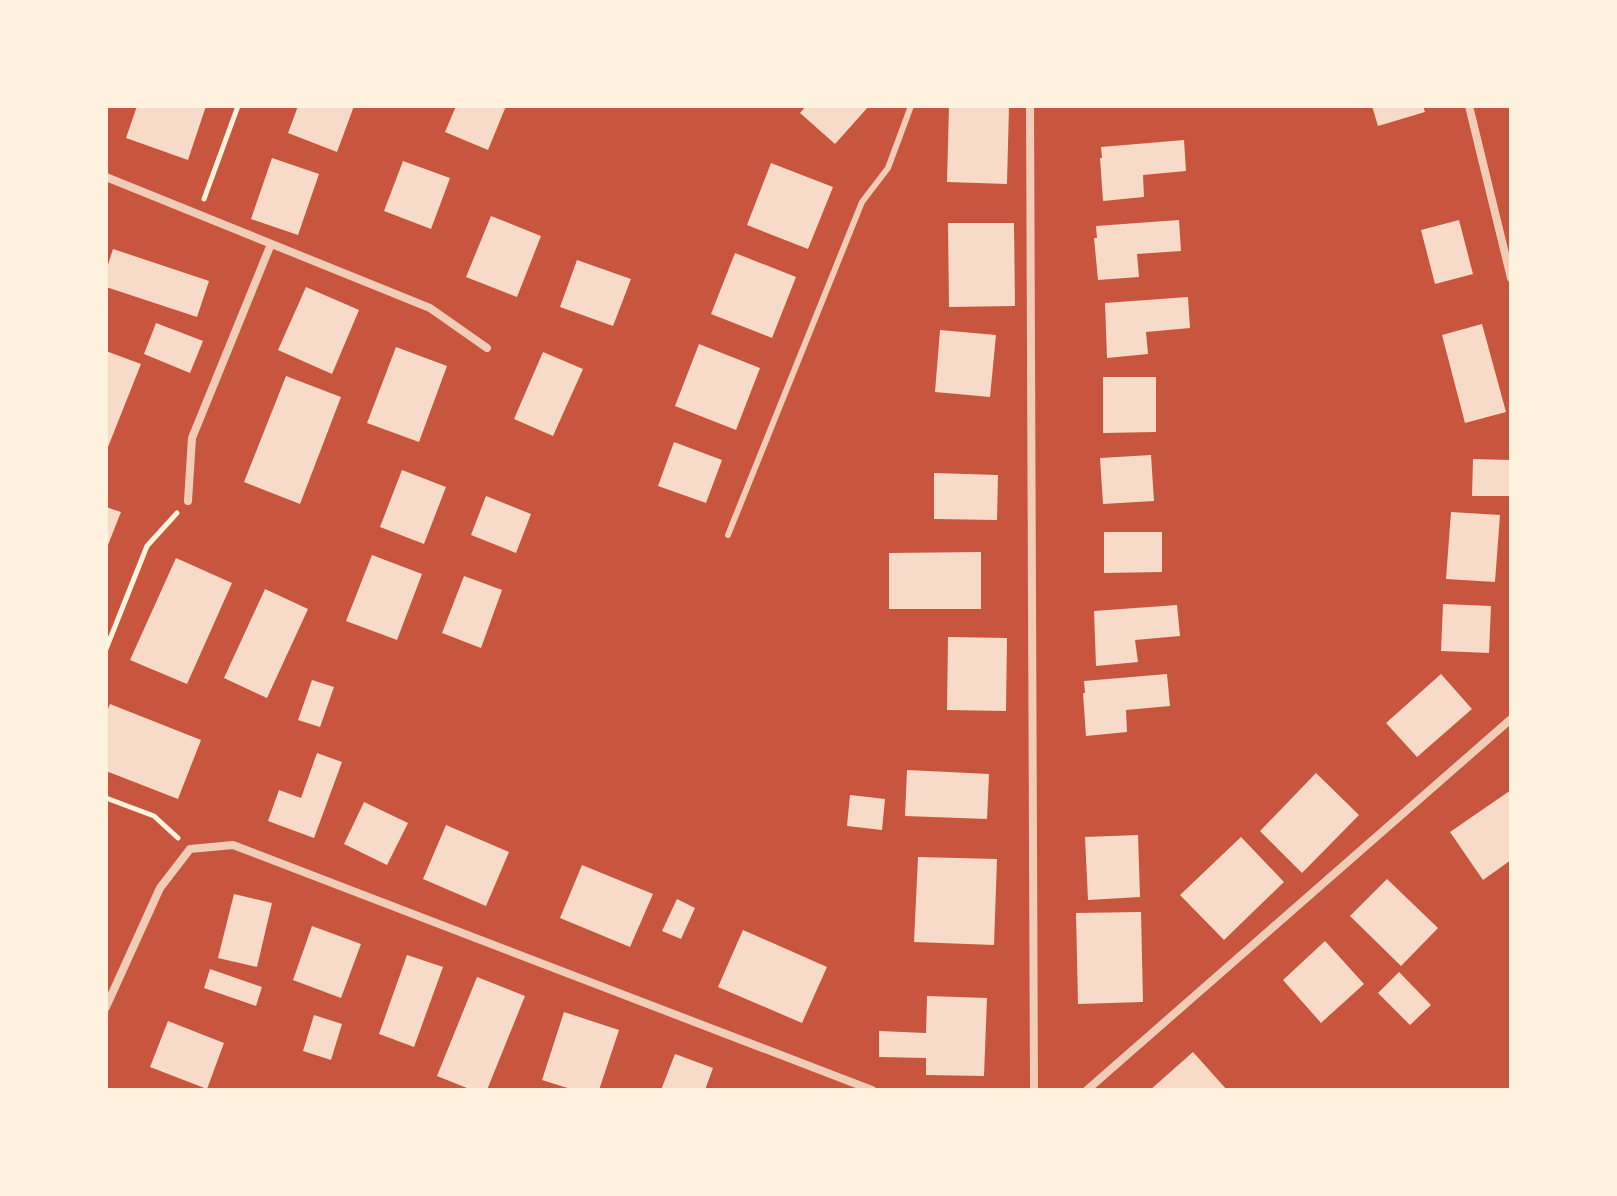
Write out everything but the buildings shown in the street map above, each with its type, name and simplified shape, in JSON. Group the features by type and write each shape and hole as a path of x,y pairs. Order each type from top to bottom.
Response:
{"street":[{"path":"1030,106 1034,1090"},
{"path":"1469,106 1511,278"},
{"path":"106,177 430,308 487,348"},
{"path":"188,501 192,438 271,244"},
{"path":"1087,1090 1511,719"},
{"path":"106,1007 160,888 190,849 233,845 872,1090"}],"lane":[{"path":"728,535 862,202 888,168 911,106"}],"path":[{"path":"198,216 238,106"},
{"path":"106,649 147,546 188,501"},
{"path":"106,798 154,816 190,849"}]}
